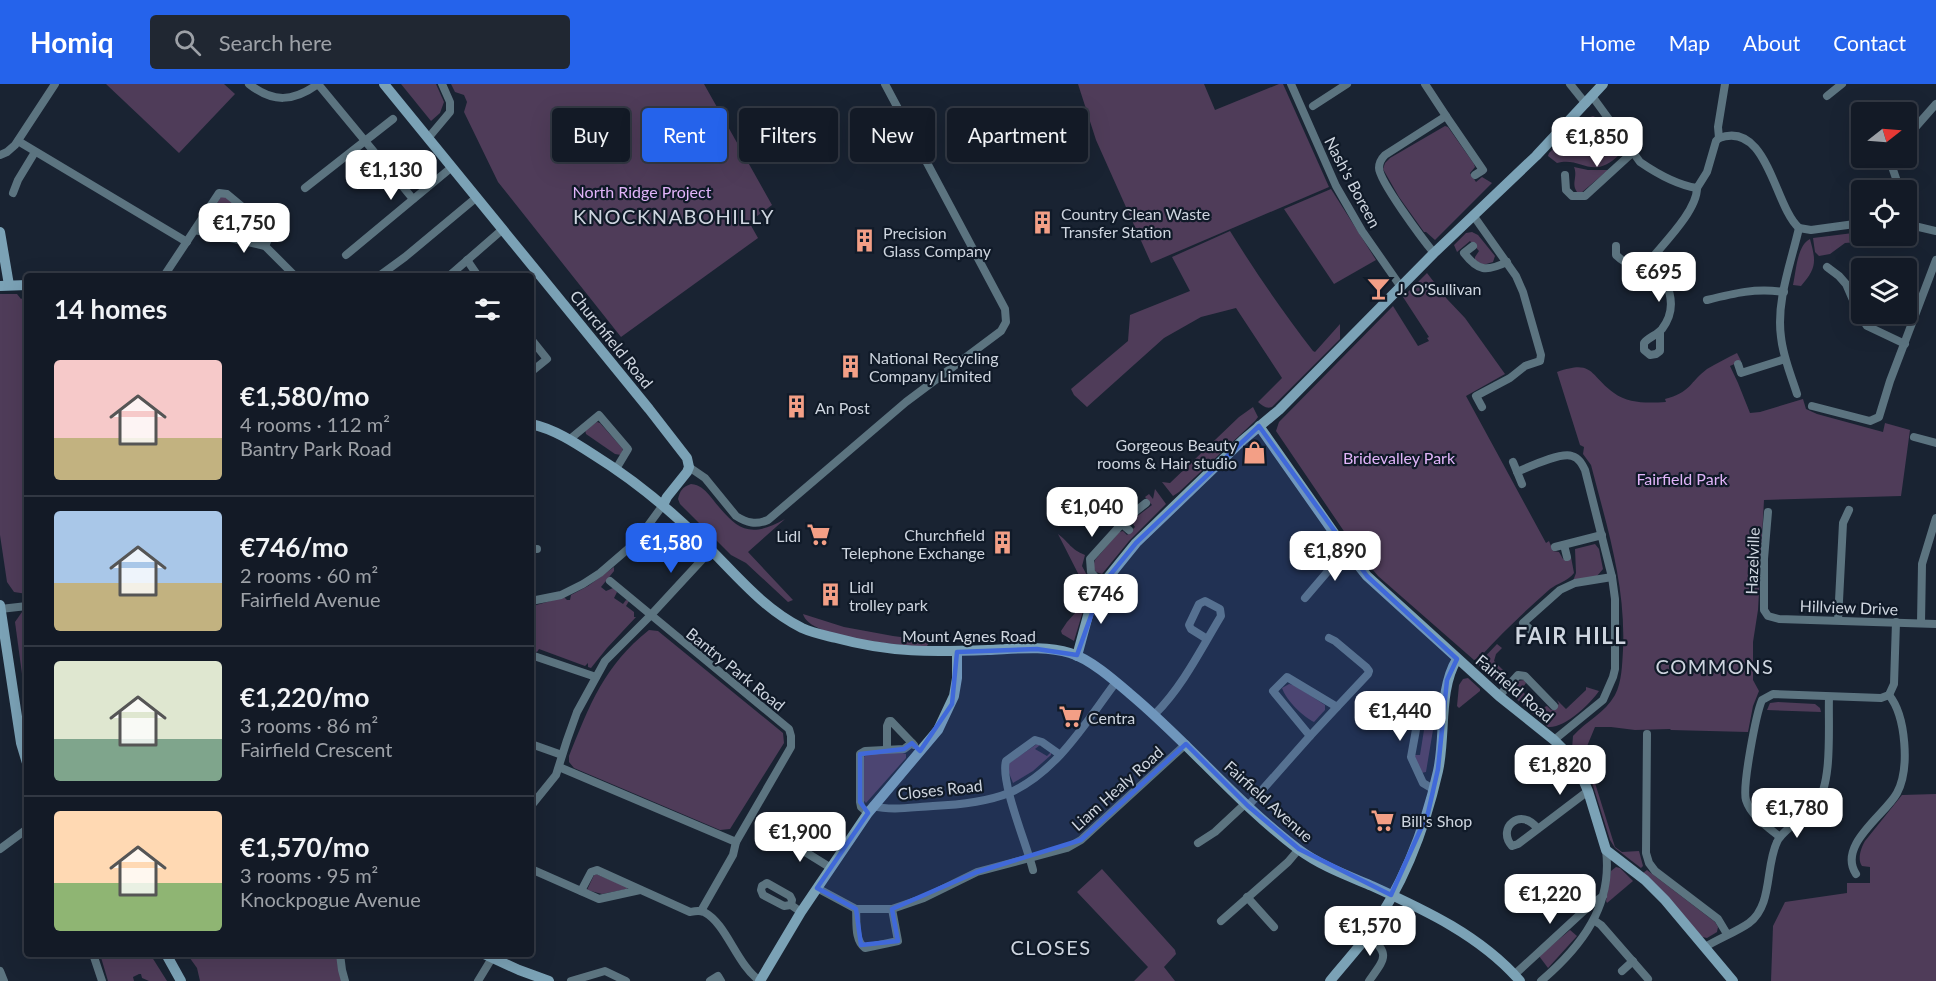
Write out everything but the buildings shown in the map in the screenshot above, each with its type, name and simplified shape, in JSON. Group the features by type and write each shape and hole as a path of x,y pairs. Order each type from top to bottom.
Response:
{"street":[{"path":"0,155 10,150 18,141 55,84"},
{"path":"249,84 267,96 281,98 306,93 318,84 413,199"},
{"name":"Churchfield Road","path":"384,84 649,409 687,458 689,467"},
{"path":"429,137 450,112 450,102 442,84"},
{"path":"534,600 561,595 600,573 636,542 689,467 705,478 736,516 754,523 768,520 906,402 1001,331 1006,322 1005,309 885,84"},
{"name":"Nash's Boreen","path":"1291,84 1336,186 1362,231 1401,287"},
{"path":"1313,106 1347,84"},
{"path":"1425,84 1483,170 1475,175"},
{"path":"1570,84 1606,113 1632,153 1650,169 1696,188"},
{"path":"1077,656 1090,608 1102,585 1144,536 1259,426 1279,410 1434,253 1536,156 1603,84"},
{"path":"1616,246 1616,255 1624,263 1632,265 1652,258 1682,222 1696,199 1696,188 1704,179 1719,138 1718,127 1723,84"},
{"path":"1827,96 1842,84"},
{"path":"1917,126 1936,104"},
{"path":"1434,253 1414,228 1382,178 1379,167 1385,155 1446,117"},
{"path":"304,188 393,119"},
{"path":"1719,138 1729,136 1740,138 1759,152 1767,164 1785,211 1799,228 1811,230 1851,225"},
{"path":"18,141 187,243"},
{"path":"13,193 35,152"},
{"path":"1565,175 1566,190 1572,196 1585,196 1632,153"},
{"path":"346,255 452,167"},
{"path":"166,273 219,193 224,192 269,229 270,235 265,246"},
{"path":"383,273 477,197"},
{"path":"1473,215 1516,276 1523,292 1541,358 1476,396 1482,407"},
{"path":"1917,226 1936,231"},
{"path":"1797,394 1785,359 1780,328 1784,292 1799,228"},
{"path":"453,273 503,229"},
{"path":"195,230 265,246 292,273"},
{"path":"0,232 4,286 24,285"},
{"path":"1473,246 1464,253 1478,267 1485,269 1497,267 1507,262"},
{"path":"1652,258 1670,290 1672,300 1669,315 1660,332"},
{"path":"467,261 476,273"},
{"path":"1812,406 1873,420 1881,414 1890,381 1936,261"},
{"path":"1827,267 1847,285 1859,314 1867,326 1905,344"},
{"path":"1707,300 1743,291 1784,292"},
{"path":"534,343 547,359 534,370"},
{"path":"1738,364 1741,373 1785,359"},
{"path":"570,439 598,415 628,449 616,469"},
{"name":"Mount Agnes Road","path":"534,424 543,426 570,439 616,469 661,504 711,550 762,602 802,628 845,641 888,649 931,653 1037,649 1077,656"},
{"name":"Fairfield Road","path":"1259,426 1346,550 1377,587 1499,696 1554,740 1576,763 1588,791 1606,850"},
{"path":"1914,437 1936,443"},
{"path":"1517,472 1539,462 1565,456 1572,456 1580,461 1585,470 1612,577 1615,599 1613,677 1608,691 1597,706 1554,740"},
{"path":"1513,462 1522,484"},
{"path":"1102,585 1091,572 1090,560 1122,524 1146,503"},
{"path":"1838,620 1843,523 1849,510"},
{"name":"Hazelville","path":"1764,610 1764,559 1768,512"},
{"path":"1921,623 1922,564 1934,533 1936,518"},
{"path":"1122,524 1130,530"},
{"path":"1555,547 1602,534"},
{"path":"1564,545 1567,557"},
{"path":"534,803 553,781 577,712 605,661 711,550"},
{"path":"1305,598 1346,550"},
{"path":"1533,632 1523,623 1560,590 1575,583 1612,577"},
{"path":"610,581 650,616"},
{"path":"1155,714 1177,689 1207,639 1221,614 1220,609 1205,601 1200,604 1189,625 1191,629 1207,639"},
{"path":"24,606 0,608 24,753"},
{"name":"Hillview Drive","path":"1764,610 1768,616 1779,619 1936,624"},
{"name":"Bantry Park Road","path":"650,616 791,733 789,751 736,842 733,855 701,911"},
{"path":"1780,837 1753,814 1745,798 1745,784 1760,705 1766,696 1773,694 1881,698 1889,695 1894,684 1896,622"},
{"path":"1198,843 1215,832 1246,805 1369,671 1329,638"},
{"path":"581,891 591,872 597,870 690,912 701,911 713,919 748,971 760,981 801,912 871,809 938,730 952,704 957,678 957,652"},
{"path":"534,656 596,676"},
{"name":"Fairfield Avenue","path":"1077,656 1116,682 1155,714 1246,805 1299,849 1336,872 1391,895 1463,933 1495,955 1517,978"},
{"path":"1330,981 1368,934 1405,871 1428,813 1438,768 1447,680 1457,659"},
{"path":"1499,696 1518,675 1525,676 1554,706"},
{"path":"1310,736 1273,691 1287,677 1337,707"},
{"name":"Closes Road","path":"871,809 944,805 976,801 1009,792 1039,774 1059,754 1075,737 1116,682"},
{"path":"1856,874 1853,870 1855,846 1897,794 1901,781 1904,758 1902,726 1897,708 1889,695"},
{"path":"1706,947 1749,923 1758,913 1780,837 1816,805 1825,788 1829,697"},
{"path":"1433,789 1423,783 1411,757 1417,724 1432,710 1445,705"},
{"path":"887,749 887,726 891,720 920,752"},
{"path":"1647,734 1646,853 1648,864 1719,920 1727,934"},
{"name":"Closes Road","path":"1030,858 1009,792 1005,772 1006,761 1035,740 1059,754"},
{"path":"871,809 861,807 859,756 865,751 904,748 912,743"},
{"name":"Liam Healy Road","path":"817,888 856,909 892,909 924,898 977,872 1067,848 1081,840 1186,744"},
{"path":"534,745 562,755"},
{"path":"559,768 736,842"},
{"path":"1538,829 1588,791"},
{"path":"0,849 24,831"},
{"path":"791,840 794,845 831,868"},
{"path":"1221,921 1288,862 1299,849"},
{"path":"1541,981 1566,956 1595,921 1608,871 1606,850"},
{"path":"1606,850 1651,887 1706,947 1733,981"},
{"path":"1030,858 1033,870"},
{"path":"534,870 599,899 640,890"},
{"path":"1517,978 1588,907 1603,896"},
{"path":"1247,897 1274,927"},
{"path":"791,905 801,912"},
{"path":"856,909 858,939 865,948 898,941 892,909"},
{"path":"1595,921 1648,979"},
{"path":"1368,934 1382,948 1384,956 1369,981"},
{"path":"94,957 102,981"},
{"path":"168,957 181,981"},
{"path":"340,957 345,981"},
{"path":"478,981 488,957"},
{"path":"490,957 541,980"},
{"path":"1622,971 1633,961"},
{"path":"0,971 4,981"},
{"path":"571,981 605,971 626,981"},
{"path":"710,981 718,976 721,981"}],"highlighted area":[{"path":"1259,426 1367,576 1457,659 1447,680 1438,769 1428,813 1391,895 1299,849 1248,806 1186,744 1081,840 977,872 892,909 898,941 861,945 856,909 817,888 868,813 860,802 860,754 904,749 912,743 920,751 952,704 957,652 1037,649 1077,655 1102,585 1136,543"}],"green space":[{"path":"106,84 224,84 235,94 179,153"},
{"path":"401,84 436,84 444,102 440,113 431,121"},
{"name":"North Ridge Project","path":"451,84 704,84 717,108 642,108 642,162 727,162 727,125 739,146 739,162 748,162 772,205 749,222 758,238 621,337 498,182 464,112 467,102 464,95 455,92"},
{"path":"1078,84 1204,84 1215,110 1283,84 1329,187 1151,263 1096,140 1088,108 1086,108"},
{"path":"1593,116 1611,132 1620,154 1602,166 1594,167 1566,162 1557,163 1548,156 1584,119"},
{"path":"1445,126 1474,164 1475,167 1470,173 1476,182 1482,177 1492,183 1435,240 1424,232 1399,197 1383,169 1390,158"},
{"path":"1574,167 1608,170 1581,193 1575,189"},
{"path":"1331,189 1376,260 1334,284 1284,209"},
{"path":"224,196 234,203 231,209 254,229 258,224 266,231 264,238 259,240 243,237 243,231 227,227 225,233 204,227 204,223 221,197"},
{"path":"1230,231 1270,292 1313,351 1315,352 1340,324 1340,339 1272,407 1266,407 1258,402 1282,378 1236,308 1201,317 1164,338 1087,407 1071,389 1128,341 1130,315 1190,291 1172,257"},
{"path":"1472,232 1478,235 1495,256 1493,262 1483,265 1475,260 1479,251 1470,241 1457,252 1454,245 1466,233"},
{"path":"1851,233 1851,242 1845,243 1830,254 1819,256 1815,252 1813,238"},
{"path":"1810,239 1814,264 1801,286 1793,285 1802,247"},
{"name":"Bridevalley Park","path":"1427,273 1465,318 1505,374 1466,396 1546,543 1549,541 1553,551 1559,552 1563,559 1571,557 1574,573 1550,589 1481,656 1479,654 1479,658 1474,660 1378,576 1356,549 1276,431 1279,422 1393,306 1418,346 1429,341 1427,338 1429,337 1403,297"},
{"path":"0,294 17,294 21,299 24,297 24,594 14,592 7,582 0,535"},
{"name":"Fairfield Park","path":"1737,353 1741,361 1730,366 1750,413 1803,399 1806,409 1817,414 1883,432 1885,423 1910,430 1901,496 1764,500 1758,610 1753,642 1753,680 1759,691 1753,706 1748,732 1595,727 1585,751 1615,847 1622,852 1639,851 1643,866 1641,868 1615,848 1610,840 1589,773 1572,749 1573,736 1606,707 1615,695 1622,667 1623,626 1622,602 1614,556 1603,511 1591,465 1583,454 1584,447 1580,445 1557,372 1569,368 1585,368 1620,397 1632,401 1666,402 1665,399 1680,394 1707,369"},
{"path":"1253,407 1258,417 1255,421 1173,496 1162,482 1170,483 1239,417"},
{"path":"597,422 623,449 621,455 615,454 586,434 585,430"},
{"path":"691,484 704,489 734,523 742,527 751,530 760,529 785,519 748,552 793,600 788,602 746,563 731,555 680,504 678,499 681,492 685,486"},
{"path":"1155,489 1166,504 1129,541 1102,574 1096,572 1093,567 1095,560 1119,532 1123,531 1127,535 1135,527 1131,521 1152,505 1145,497 1149,494 1153,499"},
{"path":"1058,534 1073,548 1085,555 1082,566 1092,585 1088,593"},
{"path":"1595,544 1599,549 1603,569 1597,576 1573,581 1576,573 1575,549"},
{"path":"614,567 614,571 601,587 606,591 613,588 617,592 614,598 623,604 626,600 629,601 626,606 634,612 634,617 636,617 591,668 588,667 588,663 585,666 539,649 537,652 534,651 534,606 564,597 570,600 571,595"},
{"path":"1086,601 1074,641 1061,631"},
{"path":"24,612 24,689 15,622"},
{"path":"803,614 844,627 931,641 926,647 838,635 809,623"},
{"path":"649,630 658,631 783,733 784,743 730,829 720,830 574,768 569,762 569,756 592,703 609,672"},
{"path":"1497,644 1502,648 1496,654 1494,661 1508,675 1502,683 1498,683 1479,666 1479,663"},
{"path":"1468,678 1480,691 1459,708 1457,706 1459,685 1463,679"},
{"path":"1524,680 1526,683 1521,690 1540,709 1547,706 1551,710 1559,704 1557,700 1566,709 1586,690 1586,687 1599,691 1583,709 1569,720 1554,727 1548,727 1513,696 1512,687 1518,681"},
{"path":"1289,684 1325,705 1325,710 1314,722 1300,712 1287,698 1282,688"},
{"path":"1770,703 1815,704 1821,712 1767,710"},
{"path":"1431,715 1434,724 1426,772 1421,773 1414,755 1420,755 1424,730 1419,727"},
{"path":"1037,744 1040,745 1035,749 1047,756 1051,752 1051,755 1033,771 1013,783 1007,768 1009,763"},
{"path":"899,752 906,754 906,758 866,803 863,800 864,757 867,754"},
{"path":"1936,794 1936,981 1771,981 1773,926 1785,902 1847,893 1847,883 1870,883 1870,867 1862,866 1860,860 1865,841 1902,795"},
{"path":"1616,867 1633,881 1607,903 1611,871"},
{"path":"1102,869 1175,950 1176,954 1164,967 1175,981 1134,981 1148,967 1077,892"},
{"path":"1647,870 1715,922 1718,927 1717,932 1707,938 1702,937 1643,873"},
{"path":"596,874 627,887 627,889 602,894 587,890"},
{"path":"1570,930 1577,936 1548,968 1539,956"},
{"path":"101,957 152,957 167,981 149,981 139,974 133,977 134,981 108,981"},
{"path":"189,957 338,957 343,981 200,981 197,968"}],"place":[{"name":"Country Clean Waste Transfer Station","path":"1043,222"},
{"name":"Precision Glass Company","path":"865,241"},
{"name":"J. O'Sullivan","path":"1379,288"},
{"name":"National Recycling Company Limited","path":"851,366"},
{"name":"An Post","path":"797,407"},
{"name":"Gorgeous Beauty rooms & Hair studio","path":"1255,453"},
{"name":"Lidl","path":"819,535"},
{"name":"Churchfield Telephone Exchange","path":"1003,543"},
{"name":"Lidl trolley park","path":"831,595"},
{"name":"Centra","path":"1070,717"},
{"name":"Bill's Shop","path":"1383,820"}],"district":[{"name":"KNOCKNABOHILLY","path":"674,216"},
{"name":"FAIR HILL","path":"1571,635"},
{"name":"COMMONS","path":"1715,666"},
{"name":"CLOSES","path":"1051,947"}]}
